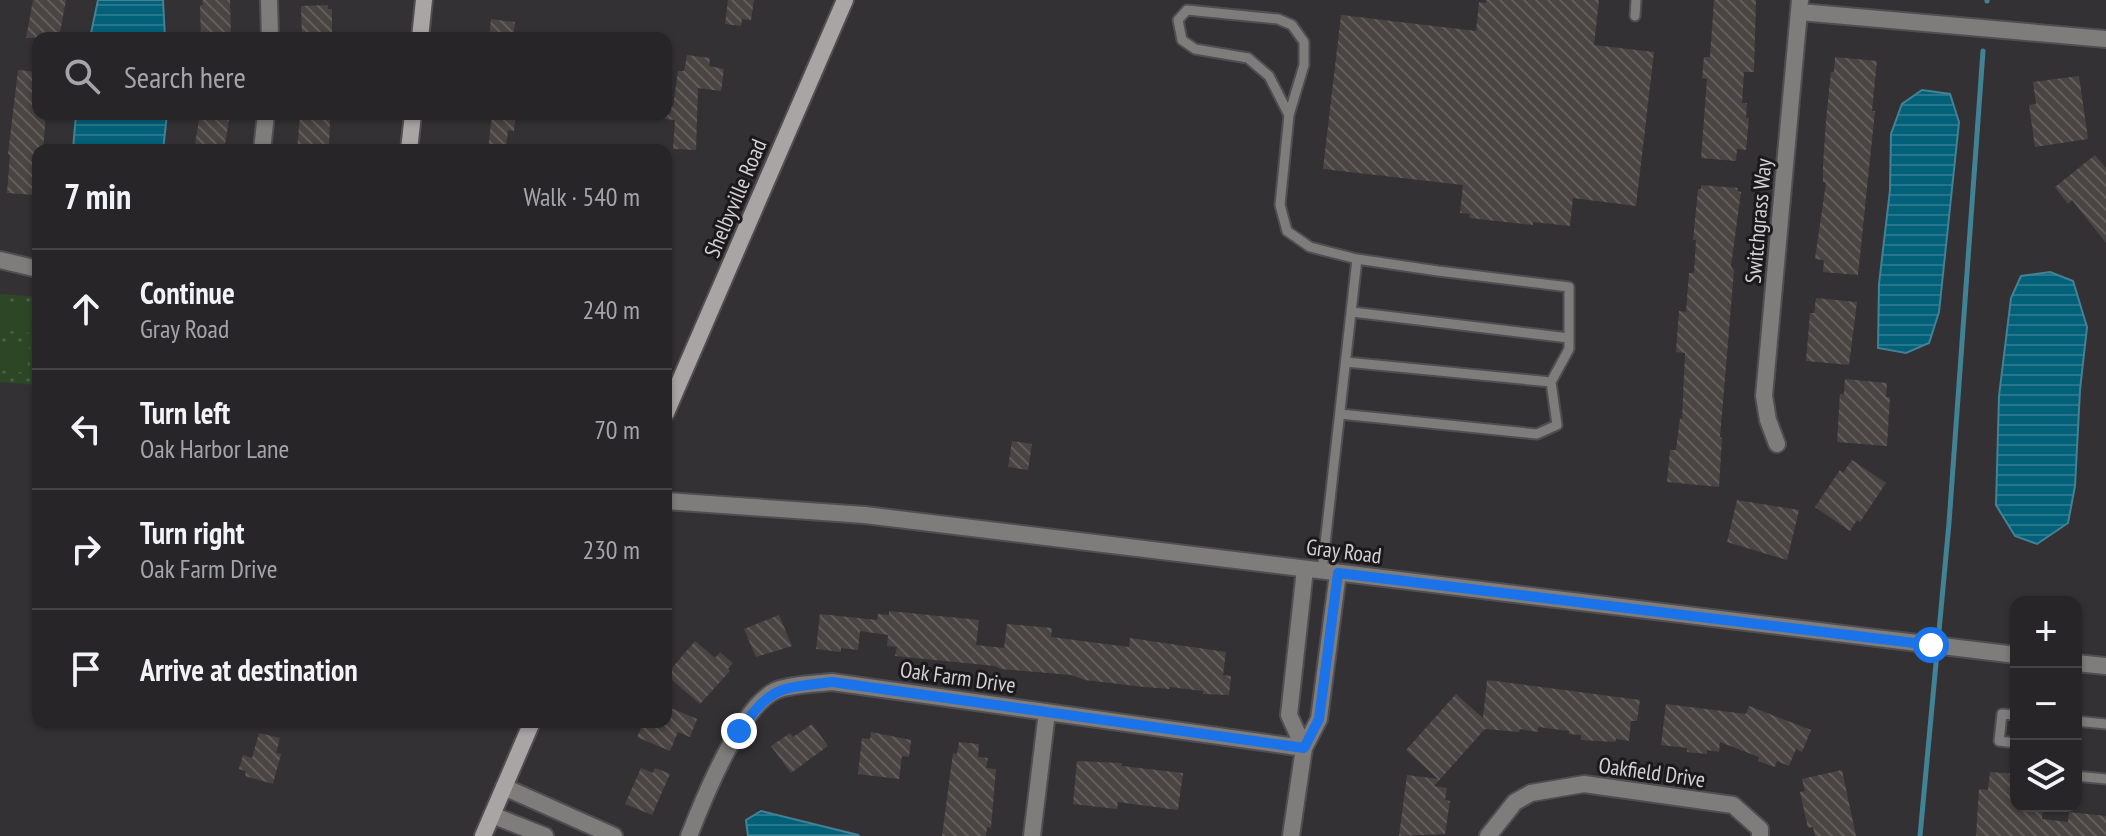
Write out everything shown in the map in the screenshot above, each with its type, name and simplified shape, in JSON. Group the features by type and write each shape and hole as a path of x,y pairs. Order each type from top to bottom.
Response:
{"main road":[{"path":"421,32 424,0"},
{"name":"Shelbyville Road","path":"672,399 845,0"},
{"path":"410,144 412,120"},
{"path":"483,836 529,728"}],"street":[{"path":"269,0 270,32"},
{"path":"1800,6 2106,39"},
{"name":"Switchgrass Way","path":"1777,444 1768,420 1764,396 1800,6"},
{"path":"263,144 265,120"},
{"path":"0,260 32,268"},
{"name":"Gray Road","path":"672,501 865,515 2010,654"},
{"path":"1304,748 1289,715 1322,571"},
{"path":"1291,836 1304,748 1319,719 1322,571"},
{"path":"2082,664 2106,666"},
{"name":"Oak Farm Drive","path":"689,836 707,791 739,731 757,707 774,691 832,682 1304,748"},
{"path":"1032,836 1047,712"},
{"name":"Oakfield Drive","path":"1488,836 1515,802 1531,793 1584,784 1733,805 1760,829 1760,836"},
{"path":"504,787 614,836"},
{"path":"492,815 545,836"}],"lane":[{"path":"1635,16 1636,0"},
{"path":"1289,115 1269,76 1248,58 1195,49 1182,40 1178,20 1187,10 1278,19 1292,25 1304,42 1304,65 1289,115 1280,205 1287,231 1310,247 1357,259 1569,287 1569,344 1551,382 1557,425 1537,434 1340,414"},
{"path":"1322,571 1357,259"},
{"path":"1352,312 1569,344"},
{"path":"1346,362 1551,382"},
{"path":"2010,715 2002,714 1999,741 2010,742"},
{"path":"2082,722 2106,724"},
{"path":"2082,777 2106,779"}],"green space":[{"path":"0,294 32,297 32,385 0,382"},
{"path":"0,303 32,306 31,333 0,330"},
{"path":"0,343 29,345 27,373 0,370"}],"water":[{"path":"98,0 163,0 165,32 91,32"},
{"path":"1922,90 1950,94 1959,122 1939,312 1929,343 1906,353 1878,348 1879,284 1890,190 1891,134 1902,104"},
{"path":"76,120 166,120 164,144 74,144"},
{"path":"2050,272 2073,281 2087,327 2075,486 2068,523 2037,544 2015,536 1996,505 1999,396 2011,298 2021,276"},
{"path":"761,811 859,836 748,836 746,820"}],"building":[{"path":"33,0 66,0 60,32 32,32 32,38 26,38"},
{"path":"202,0 230,0 231,32 201,32 200,5 203,5"},
{"path":"728,0 754,0 751,20 742,19 741,26 725,24"},
{"path":"1486,0 1599,0 1594,45 1654,52 1636,206 1573,198 1570,226 1469,218 1470,214 1460,213 1463,185 1323,169 1341,15 1476,31 1479,2 1486,3"},
{"path":"1714,0 1756,0 1754,72 1744,72 1742,103 1747,103 1746,118 1749,118 1746,150 1737,149 1736,161 1701,158 1707,79 1702,78 1704,57 1710,57"},
{"path":"328,5 328,9 332,9 332,32 302,32 301,6"},
{"path":"491,19 515,22 514,32 490,32"},
{"path":"687,55 710,58 709,66 724,69 721,91 698,88 696,150 673,149 675,120 672,120 672,106 678,71 684,71"},
{"path":"1835,57 1877,61 1872,111 1875,111 1858,275 1823,272 1824,260 1815,259 1826,183 1823,182 1823,165 1826,120"},
{"path":"18,70 32,71 32,120 46,120 44,144 32,144 32,195 7,193 8,154"},
{"path":"2079,76 2088,139 2035,147 2029,105 2036,104 2033,82"},
{"path":"199,120 229,120 225,144 195,144"},
{"path":"300,120 330,120 329,144 298,144"},
{"path":"491,120 515,120 514,131 508,130 507,144 489,144"},
{"path":"2095,155 2106,168 2106,243 2072,200 2068,204 2055,187"},
{"path":"1701,185 1738,188 1737,191 1741,192 1731,266 1734,271 1720,437 1719,487 1667,482 1670,450 1676,450 1682,419 1685,353 1676,352 1679,311 1686,312 1689,273 1694,273 1696,240 1693,240"},
{"path":"1816,298 1857,302 1849,365 1806,361 1810,313 1814,313"},
{"path":"1845,379 1887,383 1886,397 1890,397 1887,446 1837,442 1840,394 1844,394"},
{"path":"1012,441 1032,444 1028,470 1008,467"},
{"path":"1852,460 1886,483 1860,522 1857,520 1850,531 1815,507 1840,470 1843,473"},
{"path":"1737,500 1799,510 1787,560 1727,542"},
{"path":"889,611 979,620 976,645 1004,648 1007,624 1052,628 1051,637 1129,647 1130,638 1226,652 1223,675 1231,676 1229,695 895,656 897,647 887,646 888,635 860,631 858,650 841,648 841,652 816,649 820,614 877,620 878,614 889,615"},
{"path":"779,615 792,646 756,657 744,629"},
{"path":"695,641 715,658 720,652 733,663 728,669 730,671 700,704 672,680 672,668"},
{"path":"1487,680 1640,700 1637,721 1631,721 1629,741 1616,739 1615,742 1581,740 1581,735 1569,734 1569,731 1538,727 1538,732 1485,729 1434,786 1447,788 1445,800 1450,801 1445,834 1399,836 1407,775 1438,779 1406,750 1456,694 1483,718"},
{"path":"1666,704 1746,714 1749,706 1811,730 1802,752 1796,749 1789,766 1777,761 1775,767 1758,761 1759,757 1720,742 1719,752 1687,752 1687,748 1661,745"},
{"path":"672,709 697,719 690,737 678,732 670,751 637,737 641,728 672,728"},
{"path":"812,724 828,746 791,773 771,746 790,733 793,737"},
{"path":"871,732 911,740 909,757 902,756 899,779 858,774 862,738 870,739"},
{"path":"259,733 280,738 276,753 281,754 273,784 245,776 246,771 239,769 243,755 252,758"},
{"path":"959,742 979,744 978,757 988,758 986,768 996,769 991,828 987,827 986,836 942,836 953,753 957,754"},
{"path":"1077,761 1122,763 1122,766 1183,773 1178,810 1118,802 1117,809 1073,804"},
{"path":"641,768 653,773 655,768 670,774 652,815 625,804"},
{"path":"1842,770 1856,836 1815,836 1813,827 1808,828 1800,792 1805,791 1802,779"},
{"path":"1990,772 2010,774 2010,812 2043,812 2042,819 2068,822 2069,812 2106,816 2106,836 1976,836 1979,789 1988,790"}],"waterway":[{"path":"1920,836 1949,523 1983,51"}],"route":[{"path":"739,731 774,691 832,682 1304,748 1319,719 1338,573 1931,645"}]}
